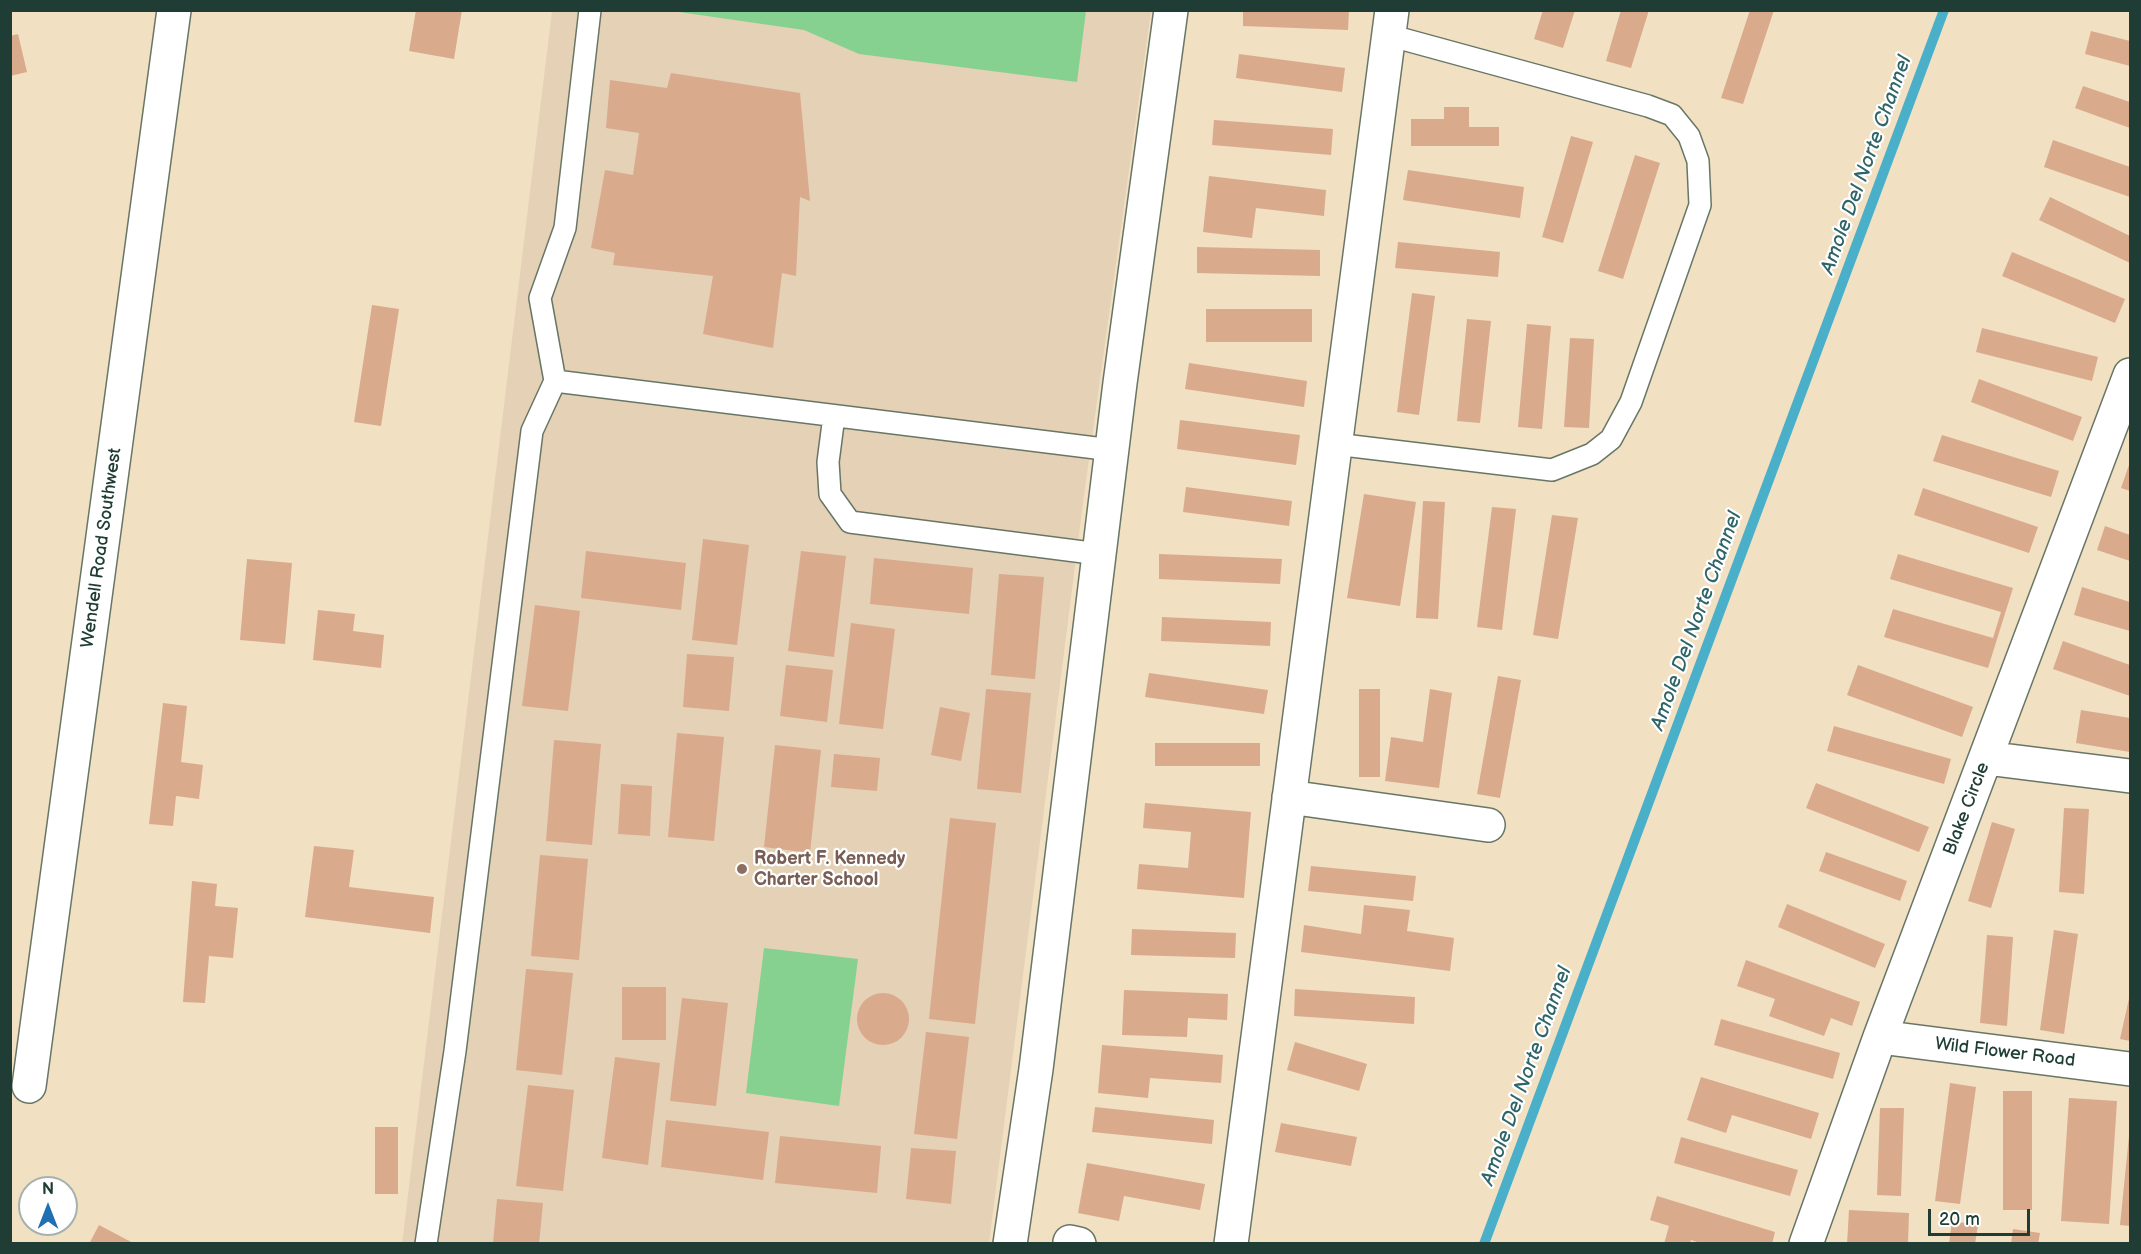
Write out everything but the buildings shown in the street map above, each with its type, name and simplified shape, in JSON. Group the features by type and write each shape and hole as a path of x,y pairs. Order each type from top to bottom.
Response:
{"street":[{"name":"Wendell Road Southwest","path":"29,1086 174,10"},
{"path":"1010,1244 1036,1069 1112,450 1171,10"},
{"path":"1231,1244 1390,23"},
{"name":"Blake Circle","path":"1806,1244 1880,1037 2130,375"},
{"path":"1986,758 2130,776"},
{"path":"1289,797 1488,825"},
{"name":"Wild Flower Road","path":"1880,1037 2130,1069"}],"lane":[{"path":"426,1244 456,1040 532,431 555,381 540,298 565,228 590,10"},
{"path":"1335,444 1552,470 1592,454 1611,438 1631,402 1700,205 1698,161 1689,136 1672,115 1390,23"},
{"path":"555,381 1112,450"},
{"path":"834,416 828,462 830,494 850,522 1099,554"}],"shaded area":[{"name":"Robert F. Kennedy Charter School","path":"552,11 1151,11 1084,495 989,1243 402,1244"}],"green space":[{"path":"665,10 1086,11 1077,82 859,54 804,30"},
{"path":"764,948 858,959 839,1106 746,1093"}],"waterway":[{"name":"Amole Del Norte Channel","path":"1484,1244 1944,10"}],"place":[{"name":"Robert F. Kennedy Charter School","path":"742,869"}]}
